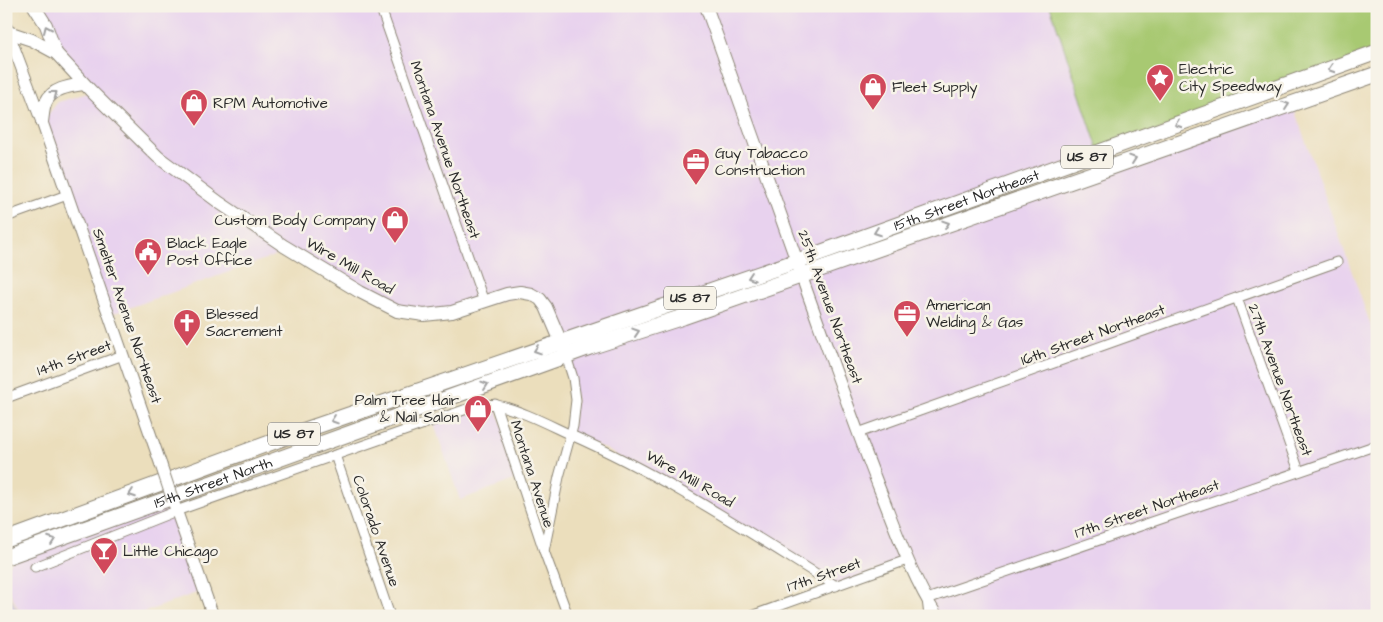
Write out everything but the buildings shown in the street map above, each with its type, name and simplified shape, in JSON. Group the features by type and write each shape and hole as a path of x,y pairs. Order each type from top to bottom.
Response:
{"main road":[{"path":"34,6 46,26 56,53"},
{"name":"25th Avenue Northeast","path":"706,6 799,268"},
{"name":"Wire Mill Road","path":"7,31 32,40 56,53 84,84 158,157 220,203 290,250 382,304 397,312 424,315 452,312 507,294 520,292 530,294 540,299 546,307 564,349"},
{"name":"15th Street Northeast","path":"587,341 683,317 799,268 1377,52"},
{"name":"15th Street Northeast","path":"799,268 1377,74"},
{"path":"42,122 46,101 55,92 67,86 84,84"},
{"name":"15th Street North","path":"6,557 587,341"},
{"name":"15th Street North","path":"6,540 305,430 564,349"}],"street":[{"name":"Montana Avenue Northeast","path":"380,6 484,302"},
{"name":"Smelter Avenue Northeast","path":"7,31 42,122 213,616"},
{"path":"6,216 67,195"},
{"name":"16th Street Northeast","path":"858,433 1337,262"},
{"name":"25th Avenue Northeast","path":"799,268 858,433 907,560 934,615"},
{"name":"27th Avenue Northeast","path":"1237,298 1298,471"},
{"name":"Wire Mill Road","path":"564,349 573,378 576,400 571,434 606,449 685,494 836,586"},
{"name":"14th Street","path":"6,398 124,355"},
{"name":"15th Street North","path":"34,567 174,506 335,455 481,405 495,404 521,412 571,434"},
{"name":"Montana Avenue","path":"495,404 544,551 568,616"},
{"name":"Montana Avenue","path":"544,551 559,477 571,434"},
{"name":"17th Street Northeast","path":"927,600 1377,445"},
{"name":"Colorado Avenue","path":"335,455 390,616"},
{"name":"17th Street","path":"751,616 907,560"}],"shaded area":[{"path":"34,6 1050,6 1099,152 561,342 531,294 452,312 397,311 290,250 109,315 42,122 58,102 91,92 56,53"},
{"path":"1292,103 1377,343 1377,616 937,616 907,560 836,586 606,449 571,434 576,400 566,356"},
{"path":"495,404 519,478 460,500 433,421"},
{"path":"173,501 204,590 134,616 22,616 6,585 6,568 15,559"},
{"path":"6,589 21,616 6,616"}],"green space":[{"name":"Electric City Speedway","path":"1050,6 1377,6 1377,52 1099,152"}],"place":[{"name":"Electric City Speedway","path":"1160,102"},
{"name":"Fleet Supply","path":"873,111"},
{"name":"RPM Automotive","path":"194,127"},
{"name":"Guy Tabacco Construction","path":"696,186"},
{"name":"Custom Body Company","path":"395,244"},
{"name":"Black Eagle Post Office","path":"148,276"},
{"name":"American Welding & Gas","path":"907,338"},
{"name":"Blessed Sacrement","path":"187,347"},
{"name":"Palm Tree Hair & Nail Salon","path":"478,433"},
{"name":"Little Chicago","path":"104,575"}]}
